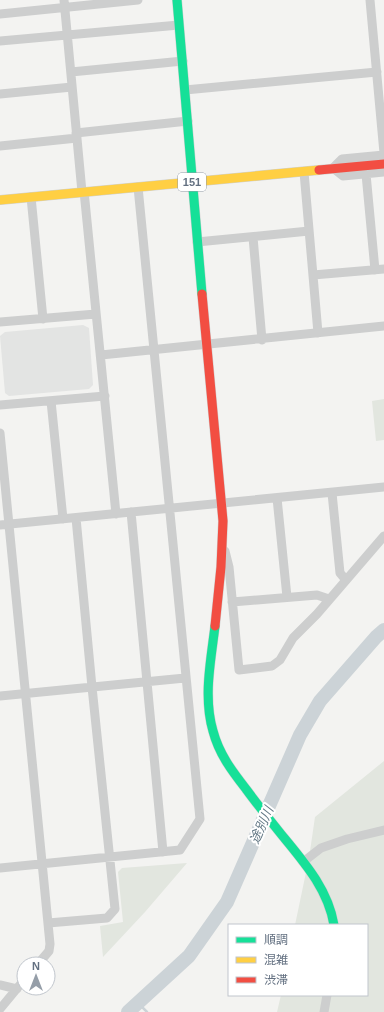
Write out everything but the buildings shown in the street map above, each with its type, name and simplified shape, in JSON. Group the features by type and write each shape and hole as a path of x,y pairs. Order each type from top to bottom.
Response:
{"street":[{"path":"0,14 64,4 138,0"},
{"path":"177,0 197,242 222,504 223,544 208,692 208,711 218,749 228,766 303,862 321,888 329,905 334,924"},
{"path":"370,0 384,154 342,159 333,168 343,176 384,172"},
{"path":"64,4 76,136 101,355 116,514"},
{"path":"0,41 179,25"},
{"path":"71,72 182,61"},
{"path":"185,90 377,72"},
{"path":"0,94 72,87"},
{"path":"0,146 188,121"},
{"name":"151","path":"0,200 83,191 384,164"},
{"path":"304,172 318,333"},
{"path":"313,275 380,269 366,174"},
{"path":"0,868 180,850 200,819 138,187"},
{"path":"31,197 43,319"},
{"path":"197,242 309,232"},
{"path":"253,237 262,340"},
{"path":"0,322 96,314"},
{"path":"101,355 262,340 384,326"},
{"path":"0,405 105,396"},
{"path":"51,401 62,519"},
{"path":"0,433 4,525 26,694 50,944 49,950 44,956"},
{"path":"4,525 384,487"},
{"path":"332,493 340,573 346,580"},
{"path":"277,498 287,597"},
{"path":"131,512 163,852"},
{"path":"48,923 107,918 115,909 76,518"},
{"path":"223,544 229,567 239,670 272,666 280,660 293,638 384,536"},
{"path":"232,602 317,595 329,599"},
{"path":"0,696 185,678"},
{"path":"303,862 321,848 347,839 384,830"},
{"path":"0,985 16,989 0,1009"},
{"path":"324,1012 327,996"}],"shaded area":[{"path":"83,325 89,328 93,385 89,389 9,396 5,393 0,336 5,332"},
{"path":"384,399 384,440 376,441 372,401"},
{"path":"384,761 384,1012 277,1012 281,996 368,996 368,924 295,924 309,858 315,817"},
{"path":"187,863 145,912 103,957 100,926 123,922 118,872 122,868"}],"waterway":[{"name":"途別川","path":"128,1012 189,956 227,902 300,735 320,701 376,637 384,630"},
{"path":"138,1003 147,1012"}],"traffic: fast":[{"path":"177,0 202,294"},
{"path":"215,626 208,692 210,718 222,755 263,812 314,876 321,888 331,912 334,924"}],"traffic: slow":[{"path":"0,200 319,170"}],"traffic: jam":[{"path":"319,170 384,164"},
{"path":"202,294 223,521 221,567 215,626"}]}
